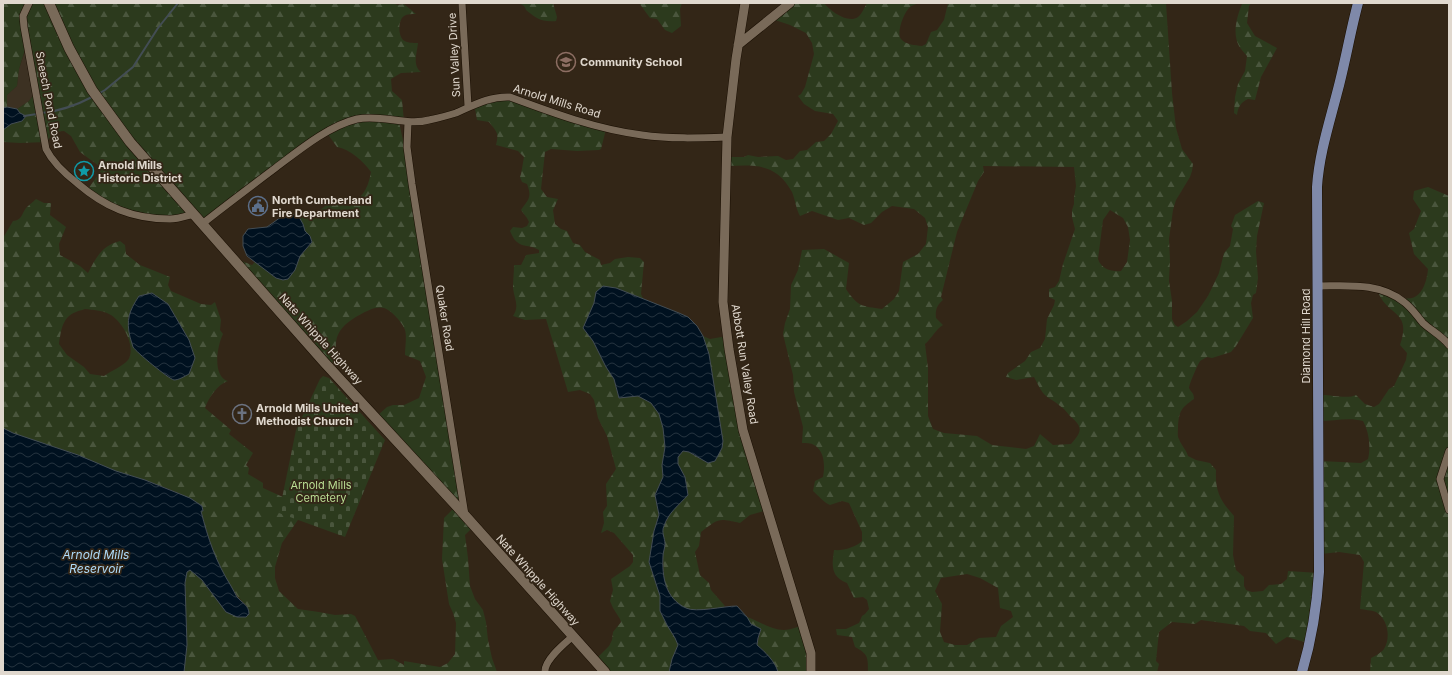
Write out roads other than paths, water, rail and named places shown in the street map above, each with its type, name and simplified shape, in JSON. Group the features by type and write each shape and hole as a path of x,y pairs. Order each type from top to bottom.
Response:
{"main road":[{"name":"Nate Whipple Highway","path":"49,3 69,48 92,90 130,142 324,362 605,672"},
{"name":"Diamond Hill Road","path":"1302,672 1310,645 1315,619 1319,572 1316,204 1318,170 1358,3"}],"street":[{"name":"Sneech Pond Road","path":"29,3 23,16 23,20 42,131 46,149 51,159 61,170 87,192 104,203 130,214 171,219 194,214"},
{"name":"Sun Valley Drive","path":"462,3 468,106"},
{"name":"Abbott Run Valley Road","path":"745,3 738,45 727,137 723,302 729,349 743,430 811,654 811,672"},
{"path":"738,45 790,3"},
{"name":"Arnold Mills Road","path":"202,224 311,142 340,125 366,118 424,122 445,117 468,106 492,98 510,97 569,119 640,135 670,138 727,137"},
{"name":"Quaker Road","path":"408,122 408,147 412,184 465,517"},
{"path":"1317,286 1368,286 1395,296 1404,302 1426,325 1443,337 1449,345"},
{"path":"1449,451 1440,479 1449,510"},
{"path":"545,672 544,668 550,659 573,636"}],"water":[{"path":"7,107 17,109 20,113 26,116 22,121 11,124 3,130 3,108"},
{"path":"290,213 299,217 312,242 300,256 295,270 288,279 283,280 276,278 247,256 243,246 243,236 248,229 267,227 281,217"},
{"path":"603,286 616,288 688,317 697,326 703,336 709,354 723,441 722,448 715,461 708,463 689,452 683,451 678,457 678,464 685,477 688,495 671,513 663,528 665,544 663,554 664,579 673,599 686,608 703,610 737,606 751,624 761,629 757,645 772,660 778,672 669,672 672,659 678,645 660,611 660,596 649,562 654,531 659,515 655,495 663,477 662,465 665,447 663,428 659,414 651,403 638,396 619,398 614,379 593,341 583,328 594,303 596,292"},
{"path":"152,293 168,304 189,340 195,358 189,374 178,379 174,380 160,370 140,354 132,345 128,326 129,316 139,296"},
{"name":"Arnold Mills Reservoir","path":"3,428 13,433 78,455 116,471 145,480 190,498 202,506 203,511 201,511 217,559 237,597 248,608 249,614 246,617 237,617 226,612 202,580 190,570 187,572 185,583 187,645 184,672 3,672"}],"waterway":[{"path":"98,94 133,67 158,28 178,3"},
{"path":"42,113 68,107 92,97"},
{"path":"24,116 37,114"}],"place":[{"name":"Community School","path":"566,62"},
{"name":"Arnold Mills Historic District","path":"84,171"},
{"name":"North Cumberland Fire Department","path":"258,206"},
{"name":"Arnold Mills United Methodist Church","path":"242,414"}],"park label":[{"name":"Arnold Mills Cemetery","path":"321,491"}]}
